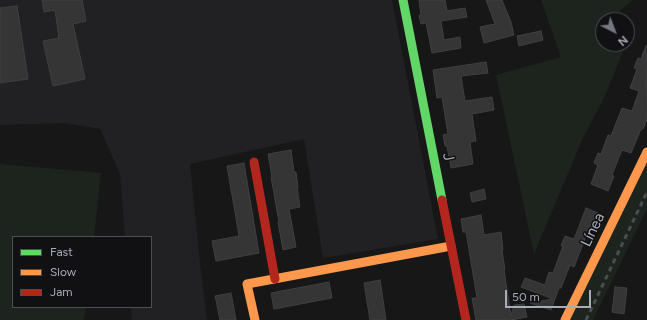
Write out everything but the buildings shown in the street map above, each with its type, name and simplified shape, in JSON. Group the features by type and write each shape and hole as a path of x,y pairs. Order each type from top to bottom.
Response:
{"street":[{"name":"J","path":"403,0 466,320"},
{"name":"Línea","path":"565,320 647,152"},
{"path":"254,162 275,279"},
{"path":"255,320 248,284 451,246"}],"shaded area":[{"path":"0,0 392,0 438,239 323,258 304,139 190,164 207,320 132,320 131,308 152,308 152,236 125,236 120,174 100,129 64,123 0,125"},
{"path":"541,0 632,0 619,12 595,12 595,52 623,52 605,96 583,138 534,254 496,75 561,57"},
{"path":"647,148 647,209 593,320 562,320"},
{"path":"0,164 101,173 94,236 12,236 12,308 86,308 84,320 0,320"}],"railway":[{"path":"586,320 647,192"}],"traffic: fast":[{"path":"403,0 442,200"}],"traffic: slow":[{"path":"565,320 647,152"},
{"path":"255,320 247,284 451,246"}],"traffic: jam":[{"path":"254,162 275,279"},
{"path":"442,200 466,320"}]}
